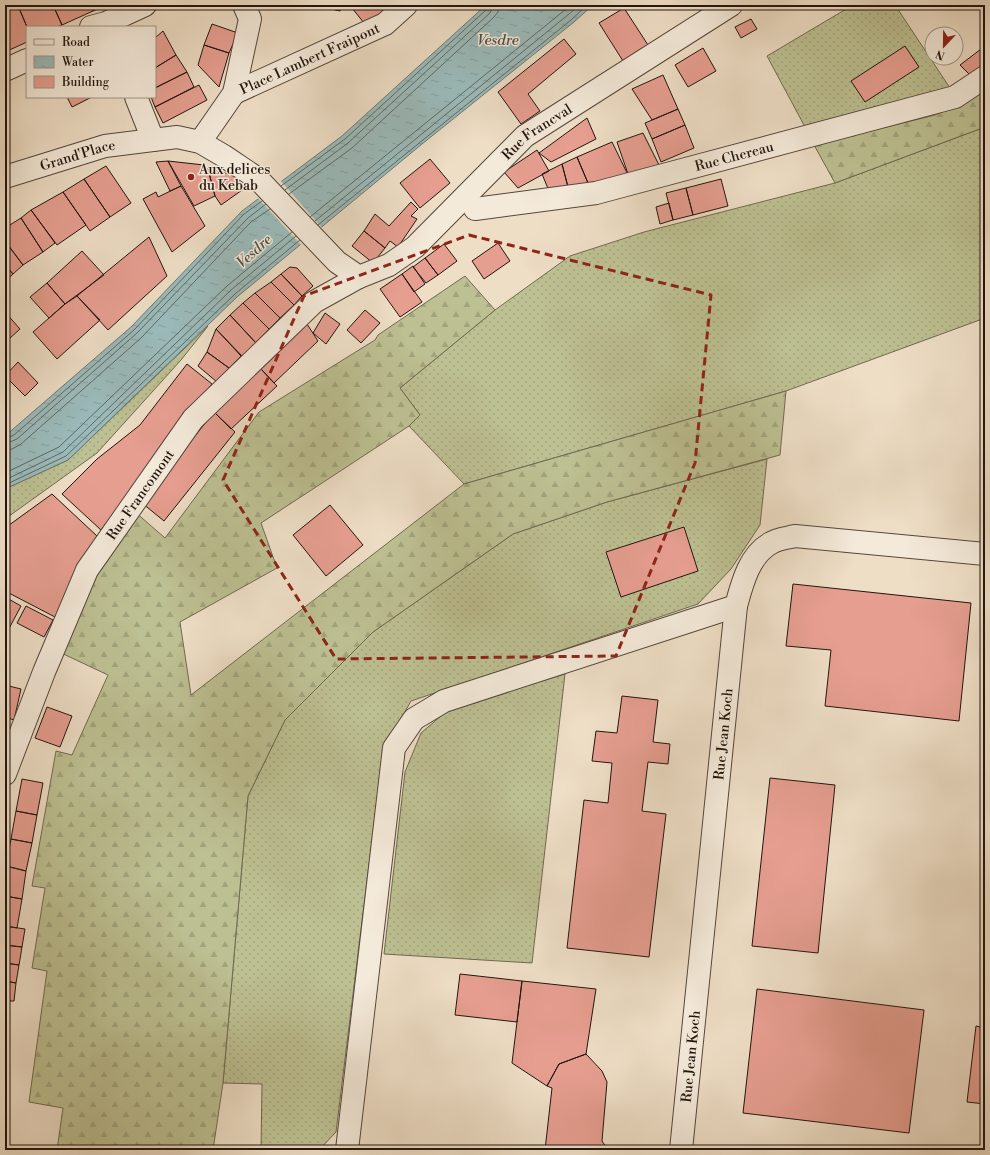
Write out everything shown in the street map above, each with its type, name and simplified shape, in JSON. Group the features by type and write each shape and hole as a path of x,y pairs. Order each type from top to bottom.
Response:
{"street":[{"path":"101,26 145,5"},
{"name":"Place Lambert Fraipont","path":"200,142 234,93 250,19 244,5"},
{"name":"Place Lambert Fraipont","path":"234,93 385,24 406,5"},
{"name":"Rue Francval","path":"359,277 388,265 415,247 525,136 731,5"},
{"path":"5,70 26,60"},
{"name":"Rue Chereau","path":"475,209 596,193 955,97 985,77"},
{"path":"136,98 153,140"},
{"name":"Grand'Place","path":"5,177 105,146 177,137 200,142 258,179 337,262 359,277"},
{"name":"Rue Francomont","path":"5,774 44,672 87,570 193,419 314,302 359,277"},
{"name":"Rue Jean Koch","path":"681,1150 736,606 744,578 759,552 772,542 794,536 985,554"},
{"path":"347,1150 394,748 414,719 444,701 736,606"}],"highlighted area":[{"path":"469,235 711,295 695,463 616,656 336,659 223,480 304,296"}],"green space":[{"path":"853,5 895,5 924,49 924,66 935,66 950,88 805,127 767,56"},
{"path":"985,91 985,127 835,183 814,145 935,115"},
{"path":"985,127 985,318 786,391 464,484 409,426 420,415 400,388 495,310 570,256 644,232 835,183"},
{"path":"465,276 495,310 400,388 420,415 409,426 261,523 277,568 180,622 191,695 464,484 786,391 780,455 607,502 513,534 373,632 285,720 248,796 223,1083 213,1150 57,1150 63,1108 29,1102 47,971 32,968 45,888 32,886 56,751 72,755 108,675 57,651 95,576 134,511 165,538 259,412 375,340 378,335"},
{"path":"208,326 181,360 97,453 5,519 5,489 68,460"},
{"path":"767,459 760,525 731,569 698,604 411,701 383,751 336,1132 319,1150 261,1150 262,1084 223,1083 248,796 285,720 373,632 513,534 607,502"},
{"path":"565,674 532,963 384,954 405,772 421,733 448,710"}],"water":[{"name":"Vesdre","path":"486,5 593,5 237,297 68,460 5,489 5,436 131,327 242,211 342,136"}],"pier":[{"path":"280,180 323,229 302,246 257,197"}],"building":[{"path":"25,5 53,5 62,25 27,26 19,8"},
{"path":"53,5 90,5 93,11 62,25"},
{"path":"90,5 108,5 93,11"},
{"path":"313,5 342,5 340,11"},
{"path":"356,5 388,5 390,8 368,28 352,8"},
{"path":"19,8 27,26 26,42 5,52 5,11"},
{"path":"624,8 648,45 623,61 599,23"},
{"path":"751,19 757,29 741,38 735,27"},
{"path":"212,24 238,33 229,53 204,45"},
{"path":"163,31 176,55 156,67 156,37"},
{"path":"564,39 576,54 528,94 540,111 521,124 498,92"},
{"path":"204,45 229,53 219,87 198,65"},
{"path":"905,46 919,67 865,102 851,81"},
{"path":"985,46 985,67 972,77 961,66 964,66 964,62"},
{"path":"703,48 716,71 688,87 675,65"},
{"path":"176,55 187,72 156,88 156,67"},
{"path":"187,72 194,87 155,107 151,98 156,98 156,88"},
{"path":"663,75 678,109 652,120 632,89"},
{"path":"199,85 207,100 163,123 155,107"},
{"path":"68,98 90,98 72,107"},
{"path":"678,109 685,125 652,139 645,123"},
{"path":"587,118 596,139 551,162 539,153"},
{"path":"685,125 694,148 661,162 652,139"},
{"path":"643,133 660,167 629,177 617,142"},
{"path":"612,142 629,177 588,183 577,157"},
{"path":"537,150 549,171 518,188 504,172"},
{"path":"577,157 588,183 568,187 562,164"},
{"path":"430,159 450,183 420,208 400,183"},
{"path":"168,161 204,165 208,169 215,196 194,206"},
{"path":"168,161 181,186 170,191 156,162"},
{"path":"562,164 568,187 549,191 542,174"},
{"path":"106,166 131,203 110,217 84,179"},
{"path":"208,169 233,175 245,188 221,205 215,196"},
{"path":"84,179 110,217 90,231 63,192"},
{"path":"721,179 728,206 693,215 686,188"},
{"path":"181,186 205,226 172,252 143,199 156,192 158,197"},
{"path":"686,188 693,215 673,220 666,193"},
{"path":"63,192 86,225 57,245 31,210"},
{"path":"411,202 418,209 411,216 417,219 398,247 390,241 385,248 364,231 375,214 389,226"},
{"path":"669,203 673,220 660,224 656,207"},
{"path":"31,210 55,243 43,252 21,218"},
{"path":"21,218 43,252 23,265 5,241 5,228"},
{"path":"364,231 385,248 373,263 352,246"},
{"path":"149,237 167,276 108,330 77,296"},
{"path":"5,241 23,265 13,274 5,265"},
{"path":"498,243 510,261 484,279 472,261"},
{"path":"444,244 457,261 438,275 425,258"},
{"path":"82,251 104,275 65,304 47,283"},
{"path":"425,258 438,275 426,283 413,267"},
{"path":"5,265 13,274 5,282"},
{"path":"413,266 425,284 414,292 402,274"},
{"path":"290,267 297,268 313,286 302,296 281,274"},
{"path":"281,274 302,296 294,305 271,282"},
{"path":"402,274 422,302 400,317 380,289"},
{"path":"271,282 294,305 280,318 255,293"},
{"path":"47,283 65,304 49,318 30,297"},
{"path":"255,293 280,318 269,329 243,303"},
{"path":"77,296 100,320 57,359 33,332 65,304"},
{"path":"243,303 269,329 256,343 230,315"},
{"path":"365,310 380,323 361,343 347,330"},
{"path":"5,312 20,329 9,339 5,335"},
{"path":"325,313 340,324 326,344 313,333"},
{"path":"230,315 256,343 242,356 216,329"},
{"path":"307,324 318,341 274,383 261,369"},
{"path":"216,329 241,356 229,368 207,352"},
{"path":"207,352 229,368 217,382 198,366"},
{"path":"18,362 38,383 25,396 5,376"},
{"path":"187,364 212,384 101,530 62,494 97,459 140,425"},
{"path":"261,369 277,386 231,429 214,412"},
{"path":"214,412 235,432 164,521 142,503"},
{"path":"52,494 97,536 55,617 5,591 5,528"},
{"path":"330,505 363,545 326,576 293,535"},
{"path":"684,527 698,571 621,597 606,552"},
{"path":"793,584 971,603 959,721 825,706 831,650 786,646"},
{"path":"5,597 21,606 5,636"},
{"path":"26,606 53,620 44,637 17,623"},
{"path":"5,685 21,689 14,720 5,717"},
{"path":"622,696 658,700 653,742 670,744 668,764 648,762 642,811 666,814 649,957 567,948 584,800 608,803 612,763 592,761 596,731 617,733"},
{"path":"47,707 72,716 60,747 35,738"},
{"path":"770,778 835,785 818,953 752,946"},
{"path":"22,779 43,783 37,815 16,811"},
{"path":"16,811 37,815 32,843 11,839"},
{"path":"11,839 32,843 26,871 6,866"},
{"path":"6,866 26,871 22,899 5,896"},
{"path":"985,887 985,918 982,918"},
{"path":"5,896 22,899 17,928 5,926"},
{"path":"5,926 25,929 22,947 5,945"},
{"path":"5,945 22,947 19,965 5,963"},
{"path":"5,963 19,965 16,983 5,981"},
{"path":"460,974 522,981 517,1022 455,1015"},
{"path":"5,981 16,983 14,1001 5,1001"},
{"path":"522,981 596,989 586,1054 559,1064 547,1086 512,1063"},
{"path":"757,989 924,1010 909,1133 743,1113"},
{"path":"976,1026 985,1028 985,1104 967,1102"},
{"path":"586,1054 602,1071 607,1082 602,1141 608,1150 545,1150 552,1088 547,1086 559,1064"},
{"path":"5,1058 8,1058 5,1073"}],"place":[{"name":"Aux delices du Kebab","path":"191,177"}]}
